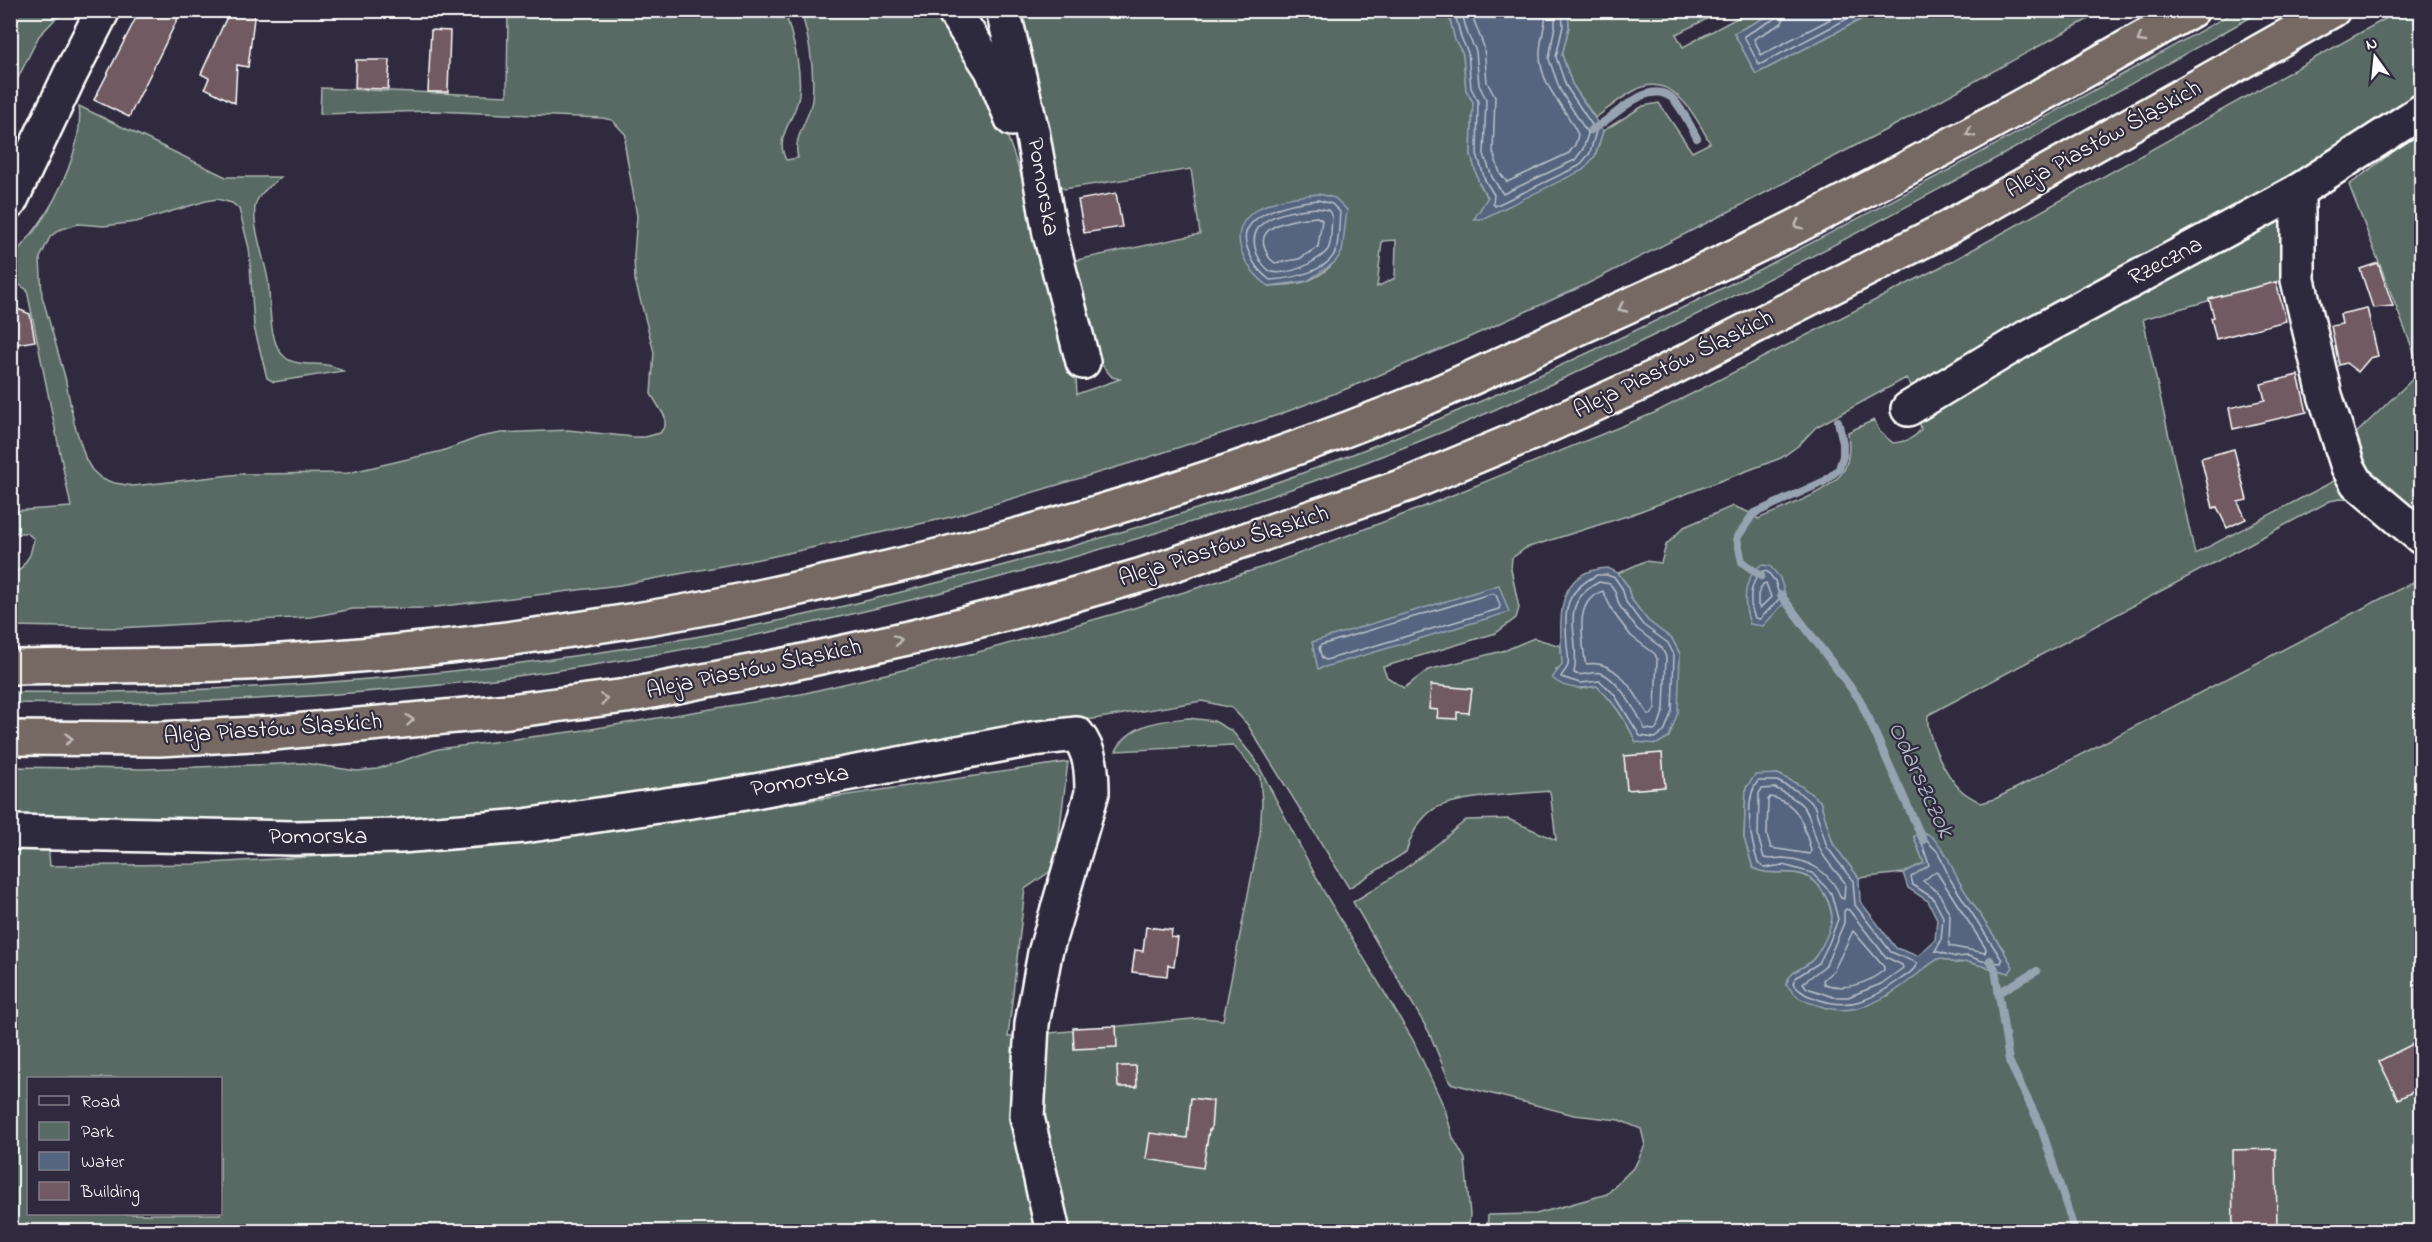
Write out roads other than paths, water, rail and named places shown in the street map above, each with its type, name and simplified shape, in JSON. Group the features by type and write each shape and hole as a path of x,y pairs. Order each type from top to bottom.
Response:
{"highway":[{"path":"10,667 262,662 414,650 544,634 630,621 791,590 924,560 1087,517 1324,438 1430,396 1653,294 1791,229 2088,70 2192,10"},
{"name":"Aleja Piastów Śląskich","path":"10,738 159,739 273,733 509,711 626,696 917,636 1142,575 1409,484 1532,433 1653,378 1942,231 2332,10"}],"street":[{"path":"10,202 103,10"},
{"path":"953,10 992,70 1045,206"},
{"name":"Pomorska","path":"1003,10 1032,131 1045,206 1068,310 1083,362"},
{"name":"Rzeczna","path":"1908,409 2029,336 2298,192 2421,111"},
{"path":"2298,192 2298,280 2325,395 2348,467 2357,483 2421,538"},
{"name":"Pomorska","path":"10,832 293,838 400,836 524,826 739,794 1032,739 1077,734 1084,743 1092,766 1092,793 1045,953 1032,1024 1027,1117 1053,1232"}],"water":[{"path":"1448,11 1568,11 1569,27 1562,55 1572,84 1603,131 1595,156 1583,170 1482,219 1474,219 1488,197 1479,183 1471,155 1473,102 1466,90 1463,54 1455,40"},
{"path":"1778,11 1877,11 1756,74 1734,33"},
{"path":"1319,194 1335,198 1347,210 1342,252 1335,262 1307,281 1269,286 1252,270 1241,250 1239,239 1246,219 1256,210 1270,203"},
{"path":"1761,565 1770,566 1780,578 1787,600 1763,626 1750,624 1745,600 1750,578"},
{"path":"1608,568 1618,573 1627,585 1631,599 1648,621 1672,639 1680,654 1678,712 1669,737 1657,744 1636,742 1620,712 1597,686 1573,688 1552,678 1562,665 1561,618 1568,589 1577,579 1590,571"},
{"path":"1499,585 1509,612 1318,669 1312,642"},
{"path":"1778,774 1801,786 1820,801 1833,844 1859,878 1860,901 1896,948 1918,956 1935,940 1937,919 1928,901 1908,888 1903,873 1924,863 1914,837 1918,831 1931,836 1943,850 1960,883 2013,967 2009,973 1968,962 1955,963 1940,958 1893,992 1858,1008 1833,1009 1808,1002 1797,996 1786,984 1795,971 1808,964 1818,953 1828,933 1832,918 1826,896 1811,878 1796,873 1767,872 1753,868 1744,838 1746,788 1755,775"}],"waterway":[{"name":"Odarszczok","path":"1591,130 1641,96 1662,93 1672,98 1686,117 1697,138"},
{"name":"Odarszczok","path":"1761,576 1742,562 1737,538 1753,514 1825,481 1839,469 1843,456 1843,443 1838,421"},
{"name":"Odarszczok","path":"1781,595 1860,700 1923,840"},
{"name":"Odarszczok","path":"1990,960 1995,969 2009,1061 2041,1127 2075,1232"},
{"path":"1998,993 2037,971"}]}
